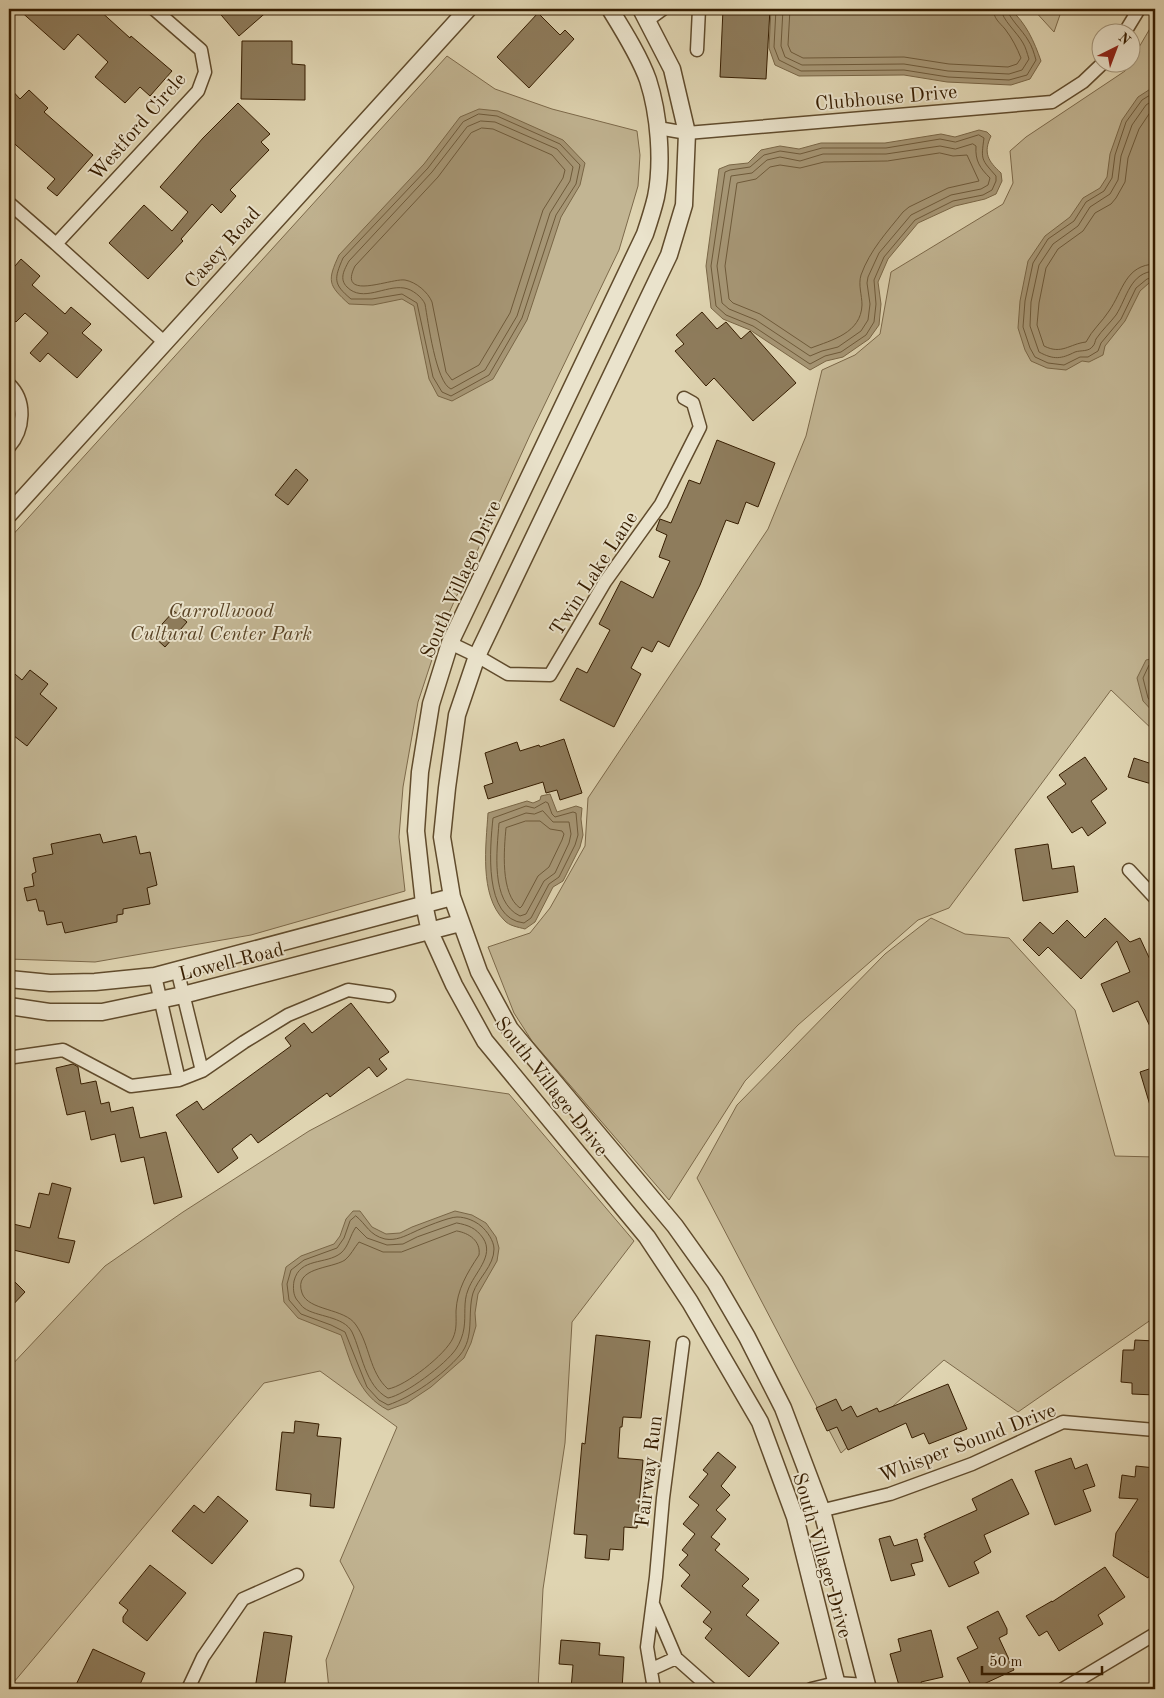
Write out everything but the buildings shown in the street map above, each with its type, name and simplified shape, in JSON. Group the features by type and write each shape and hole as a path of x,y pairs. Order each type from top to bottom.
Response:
{"street":[{"name":"Westford Circle","path":"56,244 198,91 205,72 201,50 154,9"},
{"name":"Casey Road","path":"9,514 468,9"},
{"name":"South Village Drive","path":"610,9 627,36 648,79 658,128 656,197 645,234 450,643 431,704 420,772 416,831 424,904 430,932 454,985 485,1041 647,1238 690,1302 760,1422 795,1517 837,1686"},
{"path":"645,14 663,9"},
{"path":"697,50 699,9"},
{"path":"1131,22 1139,9"},
{"name":"South Village Drive","path":"645,14 672,69 687,133 684,205 669,255 478,656 457,715 446,788 442,837 452,897 460,923 479,972 510,1029 675,1226 715,1282 747,1338 783,1408 822,1511 864,1688"},
{"name":"Clubhouse Drive","path":"658,128 687,133 1052,102 1083,82 1094,72"},
{"path":"9,203 164,342"},
{"path":"9,384 14,390 23,415 15,439 9,447"},
{"name":"Twin Lake Lane","path":"450,643 478,656 508,674 550,675 605,582 661,504 700,427 693,403 684,398"},
{"path":"1128,870 1155,898"},
{"name":"Lowell Road","path":"9,979 50,983 155,976 452,897"},
{"name":"Lowell Road","path":"9,1006 49,1012 102,1012 183,995 460,923"},
{"path":"177,970 202,1071"},
{"path":"155,976 179,1080"},
{"path":"14,1057 63,1050 131,1086 179,1080 202,1071 288,1015 348,990 389,996"},
{"name":"Fairway Run","path":"654,1689 647,1647 663,1498 683,1343"},
{"name":"Whisper Sound Drive","path":"795,1517 890,1494 972,1464 1063,1422 1155,1430"},
{"path":"188,1689 203,1657 242,1599 297,1575"},
{"name":"Fairway Run","path":"653,1604 676,1658 711,1689"},
{"path":"1063,1689 1155,1634"},
{"path":"652,1669 676,1658"},
{"path":"811,1689 837,1686 864,1688"}],"green space":[{"path":"1033,9 1062,9 1054,32"},
{"path":"1155,20 1155,732 1111,690 949,908 918,920 798,1025 745,1081 669,1200 532,1041 514,1013 488,947 530,933 550,908 585,846 588,798 768,529 806,436 822,370 855,355 880,334 891,272 1003,204 1013,183 1010,151 1026,137 1124,72 1142,72 1142,42"},
{"name":"Carrollwood Cultural Center Park","path":"447,56 495,89 552,109 637,131 640,155 638,186 619,250 530,435 443,626 418,702 403,787 399,837 405,891 251,935 95,962 9,959 9,539"},
{"path":"931,918 965,934 1009,938 1075,1010 1115,1156 1155,1157 1155,1317 1018,1412 944,1360 841,1453 697,1178 737,1105 885,954"},
{"path":"407,1079 509,1094 634,1241 572,1322 565,1443 543,1589 538,1689 329,1689 326,1660 354,1587 340,1561 397,1427 320,1371 264,1383 9,1688 9,1368 105,1266 183,1212 309,1131"}],"water":[{"path":"771,9 1010,9 1021,20 1029,33 1041,61 1030,79 1011,85 947,82 904,75 799,76 775,65 769,48"},
{"path":"1155,86 1155,282 1149,283 1140,291 1125,321 1105,346 1103,355 1089,362 1082,361 1066,370 1047,368 1031,361 1025,350 1018,328 1020,301 1028,261 1045,236 1070,217 1083,198 1100,188 1107,177 1110,154 1122,120 1138,97"},
{"path":"479,109 498,111 563,140 585,163 580,185 561,217 527,320 493,379 452,401 438,396 429,379 414,306 402,299 373,305 349,304 333,287 331,277 339,255 424,164 460,117"},
{"path":"979,130 987,132 991,136 987,147 988,156 1001,173 1002,181 996,194 985,199 955,206 918,223 888,259 878,282 881,304 879,325 869,339 843,357 826,361 810,370 750,330 723,319 711,308 706,266 719,169 729,165 748,163 761,150 780,146 799,149 821,143 885,143 941,134 955,137"},
{"path":"1155,658 1155,714 1143,701 1137,678 1146,660"},
{"path":"550,794 557,812 576,806 582,808 583,835 580,847 563,881 553,887 535,922 525,929 506,922 496,910 491,897 487,884 486,869 488,813 527,801 533,803 540,800 541,796"},
{"path":"353,1211 360,1211 372,1227 386,1234 400,1233 455,1211 472,1215 486,1223 496,1237 499,1248 497,1261 478,1294 475,1313 476,1326 464,1358 431,1387 407,1403 388,1410 378,1404 363,1388 357,1378 341,1335 298,1318 284,1302 282,1284 286,1267 301,1256 334,1244 340,1236 346,1219"}]}
